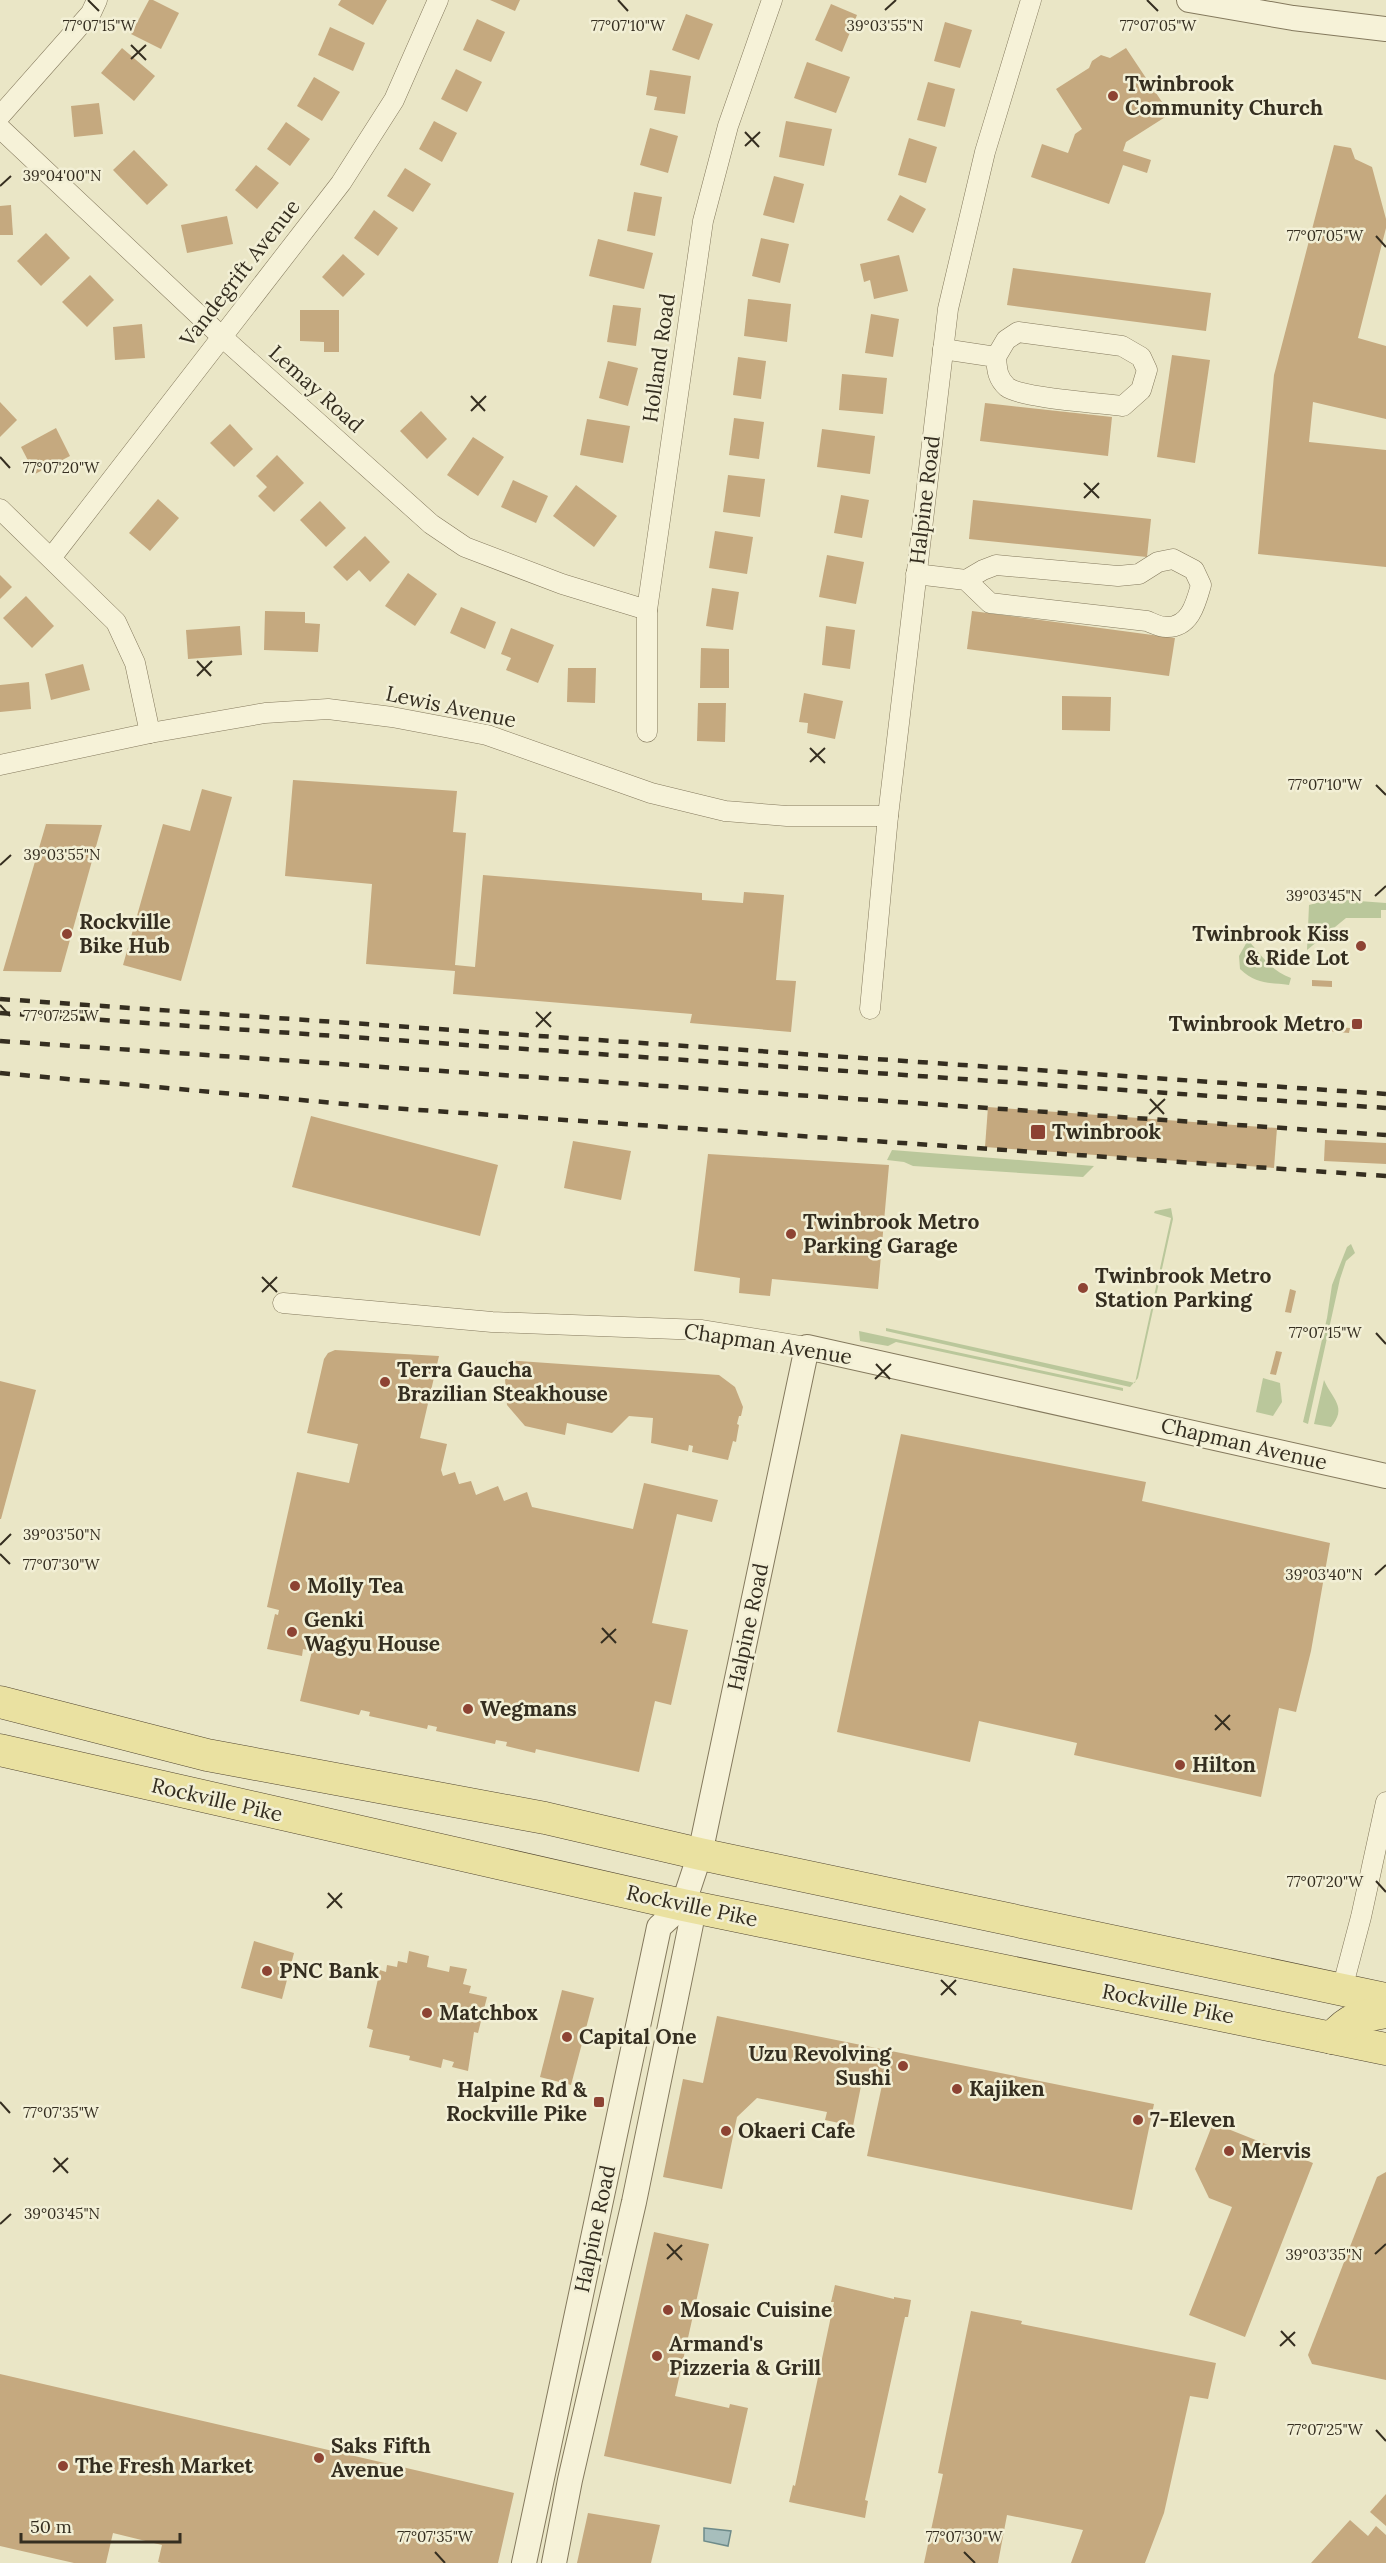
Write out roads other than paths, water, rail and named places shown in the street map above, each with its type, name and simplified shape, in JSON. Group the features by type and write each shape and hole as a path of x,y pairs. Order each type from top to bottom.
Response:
{"main road":[{"name":"Rockville Pike","path":"0,1702 207,1755 545,1818 700,1854 1386,1999"},
{"name":"Rockville Pike","path":"0,1750 683,1905 1386,2049"},
{"path":"1267,2023 1314,2014 1333,2002 1342,1989"},
{"path":"1332,2038 1343,2024 1360,2016 1386,2012"}],"street":[{"path":"0,116 92,13 97,0"},
{"name":"Vandegrift Avenue","path":"51,558 340,183 394,100 438,0"},
{"name":"Holland Road","path":"647,732 647,610 703,221 728,126 772,0"},
{"name":"Halpine Road","path":"870,1009 888,816 948,309 985,152 1031,0"},
{"path":"1189,0 1293,18 1386,29"},
{"name":"Lemay Road","path":"0,128 221,336 431,524 465,547 562,584 647,610"},
{"path":"1018,333 1122,346 1141,357 1147,370 1141,390 1123,406 1040,396 1009,388 998,376 996,357 1006,340 1018,333"},
{"path":"943,349 996,357"},
{"path":"0,509 116,622 135,663 150,733"},
{"path":"916,574 966,580 990,603 1147,621 1166,627 1182,623 1194,610 1201,585 1194,570 1173,559 1158,562 1139,574 1118,576 996,565 966,580"},
{"name":"Lewis Avenue","path":"0,765 150,733 265,713 339,711 392,717 487,735 651,794 725,811 787,816 888,816"},
{"name":"Chapman Avenue","path":"283,1303 492,1322 702,1330 807,1347 1386,1476"},
{"name":"Halpine Road","path":"524,2563 603,2200 659,1927 683,1905 700,1854 807,1347"},
{"path":"1342,1989 1386,1802"},
{"name":"Halpine Road","path":"554,2563 634,2202 691,1924 683,1905"}],"water":[{"path":"704,2528 731,2531 728,2546 704,2541"}],"railway":[{"path":"0,999 1386,1094"},
{"path":"0,1013 1386,1108"},
{"path":"0,1041 1386,1135"},
{"path":"0,1073 390,1108 1386,1176"}],"place":[{"name":"Twinbrook Community Church","path":"1113,96"},
{"name":"Rockville Bike Hub","path":"67,934"},
{"name":"Twinbrook Kiss & Ride Lot","path":"1361,946"},
{"name":"Twinbrook Metro","path":"1357,1024"},
{"name":"Twinbrook","path":"1038,1132"},
{"name":"Twinbrook Metro Parking Garage","path":"791,1234"},
{"name":"Twinbrook Metro Station Parking","path":"1083,1288"},
{"name":"Terra Gaucha Brazilian Steakhouse","path":"385,1382"},
{"name":"Molly Tea","path":"295,1586"},
{"name":"Genki Wagyu House","path":"292,1632"},
{"name":"Wegmans","path":"468,1709"},
{"name":"Hilton","path":"1180,1765"},
{"name":"PNC Bank","path":"267,1971"},
{"name":"Matchbox","path":"427,2013"},
{"name":"Capital One","path":"567,2037"},
{"name":"Uzu Revolving Sushi","path":"903,2066"},
{"name":"Kajiken","path":"957,2089"},
{"name":"Halpine Rd & Rockville Pike","path":"599,2102"},
{"name":"7-Eleven","path":"1138,2120"},
{"name":"Okaeri Cafe","path":"726,2131"},
{"name":"Mervis","path":"1229,2151"},
{"name":"Mosaic Cuisine","path":"668,2310"},
{"name":"Armand's Pizzeria & Grill","path":"657,2356"},
{"name":"Saks Fifth Avenue","path":"319,2458"},
{"name":"The Fresh Market","path":"63,2466"}]}
